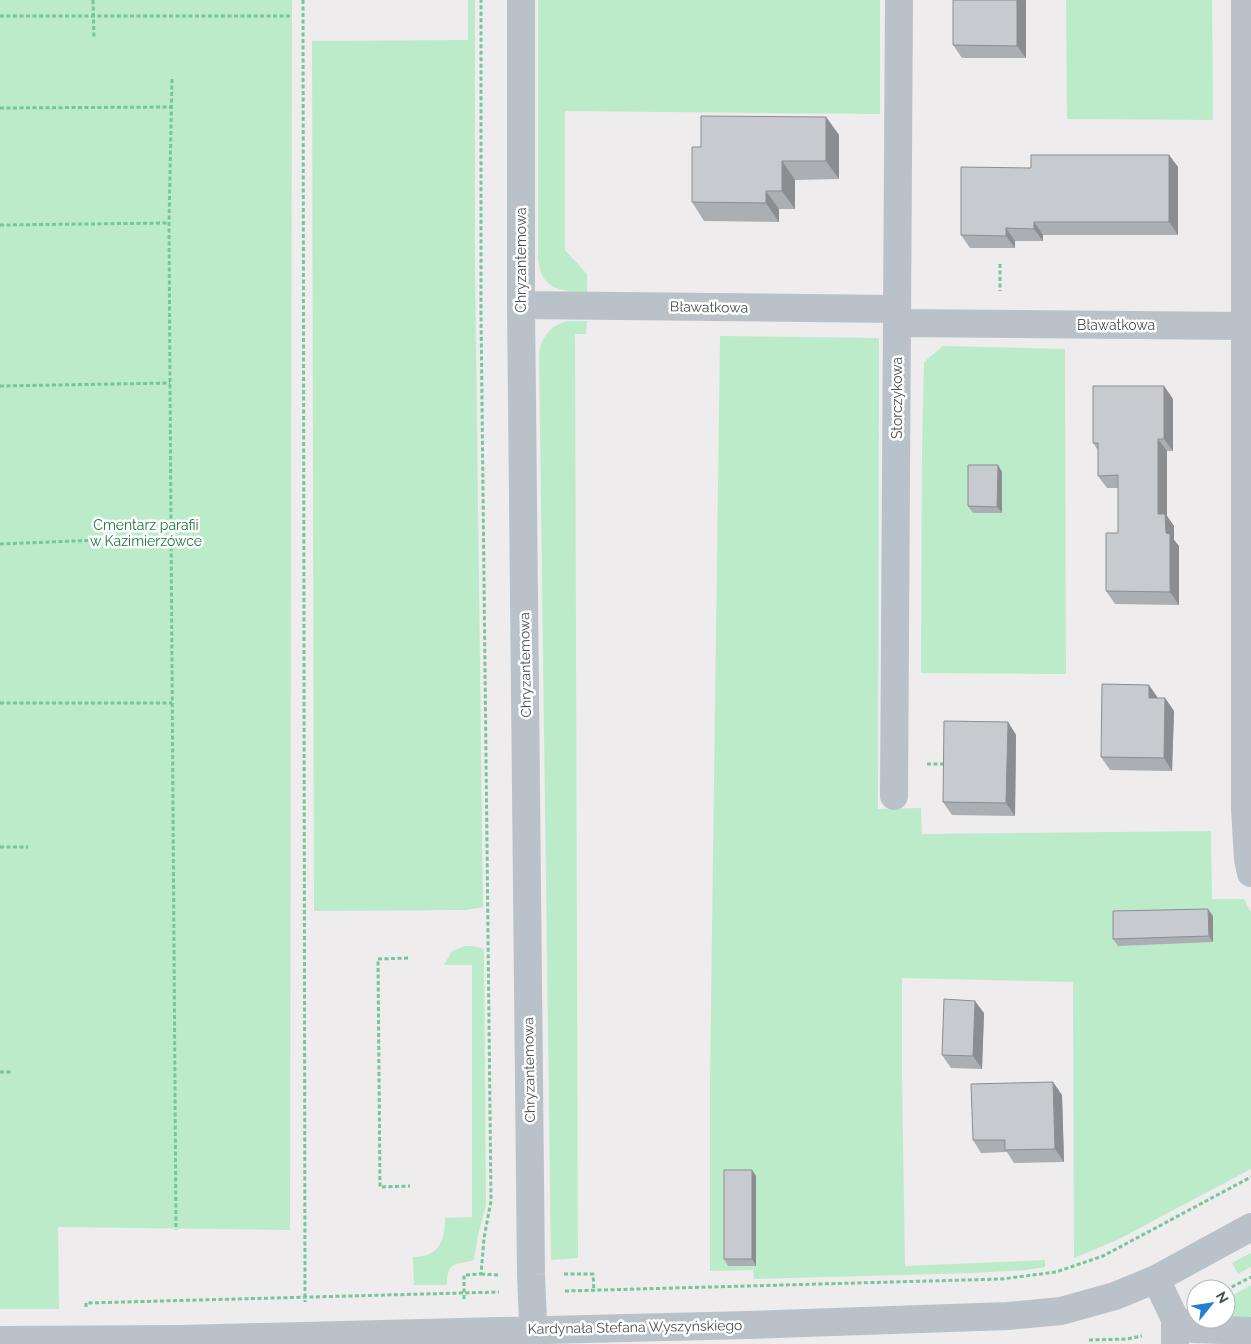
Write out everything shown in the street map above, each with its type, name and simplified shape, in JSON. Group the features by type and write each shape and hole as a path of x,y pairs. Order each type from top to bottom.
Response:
{"street":[{"name":"Chryzantemowa","path":"521,0 521,305 533,1337"},
{"name":"Storczykowa","path":"894,796 899,0"},
{"path":"1245,0 1246,326 1248,380 1246,809 1248,859 1251,873"},
{"name":"Bławatkowa","path":"521,305 1246,326"},
{"name":"Kardynała Stefana Wyszyńskiego","path":"0,1340 533,1337 1008,1316 1061,1311 1115,1296 1156,1279 1251,1227"},
{"path":"1156,1279 1175,1332 1193,1329 1251,1330"}],"path":[{"path":"93,0 94,39"},
{"path":"303,0 305,1310"},
{"path":"464,1307 464,1275 481,1274 484,1238 491,1201 481,313 481,0"},
{"path":"0,16 292,16"},
{"path":"172,79 169,223 176,1230"},
{"path":"0,108 172,108"},
{"path":"0,225 169,223"},
{"path":"0,386 170,383"},
{"path":"0,544 171,537"},
{"path":"0,703 172,702"},
{"path":"0,847 28,847"},
{"path":"408,958 378,959 380,1187 410,1186"},
{"path":"0,1072 13,1072"},
{"path":"80,1339 86,1303 992,1279 1056,1272 1103,1256 1251,1177"},
{"path":"593,1274 594,1296"},
{"path":"1236,1284 1251,1276"},
{"path":"1082,1340 1127,1339 1175,1332"}],"green space":[{"name":"Cmentarz parafii w Kazimierzówce","path":"0,0 292,0 290,1230 58,1227 59,1309 0,1309"},
{"path":"468,0 475,0 475,267 483,907 466,910 314,911 312,41 468,40"},
{"path":"538,0 880,0 880,114 565,111 565,250 587,274 587,292 568,291 553,287 543,277 538,258"},
{"path":"1066,0 1212,0 1213,120 1067,119"},
{"path":"568,321 587,321 586,334 575,334 578,1258 551,1260 539,352 545,336 552,328"},
{"path":"720,336 879,338 878,809 921,808 922,834 1211,831 1212,899 1244,899 1251,912 1251,1169 1117,1240 1074,1258 1073,982 902,978 905,1266 1045,1260 1045,1267 974,1273 754,1279 753,1270 710,1271 710,1080"},
{"path":"943,346 1065,349 1066,674 921,673 924,362"},
{"path":"465,946 484,949 486,1205 474,1260 454,1265 448,1272 447,1285 414,1285 413,1257 435,1251 444,1234 445,1218 472,1217 472,965 444,965 452,951"},
{"path":"1251,1253 1251,1267 1238,1274 1232,1263"},
{"path":"1251,1285 1251,1319 1236,1318 1236,1293"}],"building":[{"path":"953,0 1017,0 1017,46 953,45"},
{"path":"701,116 826,117 826,161 782,161 782,191 766,191 766,203 692,202 692,147 701,147"},
{"path":"1031,155 1169,155 1169,222 1034,222 1034,229 1006,228 1006,236 961,235 961,167 1031,168"},
{"path":"1093,386 1164,386 1164,439 1158,439 1158,514 1165,514 1166,533 1170,534 1170,592 1106,591 1106,533 1118,533 1118,475 1098,476 1098,443 1093,443"},
{"path":"968,465 998,465 997,507 968,506"},
{"path":"1102,684 1149,685 1149,698 1165,698 1164,758 1101,757"},
{"path":"944,721 1008,722 1006,803 943,802"},
{"path":"1208,909 1209,936 1113,939 1113,911"},
{"path":"944,999 975,1001 973,1056 942,1055"},
{"path":"1053,1082 1055,1149 1005,1150 1005,1140 973,1140 971,1084"},
{"path":"724,1170 752,1170 752,1259 724,1259"}]}
